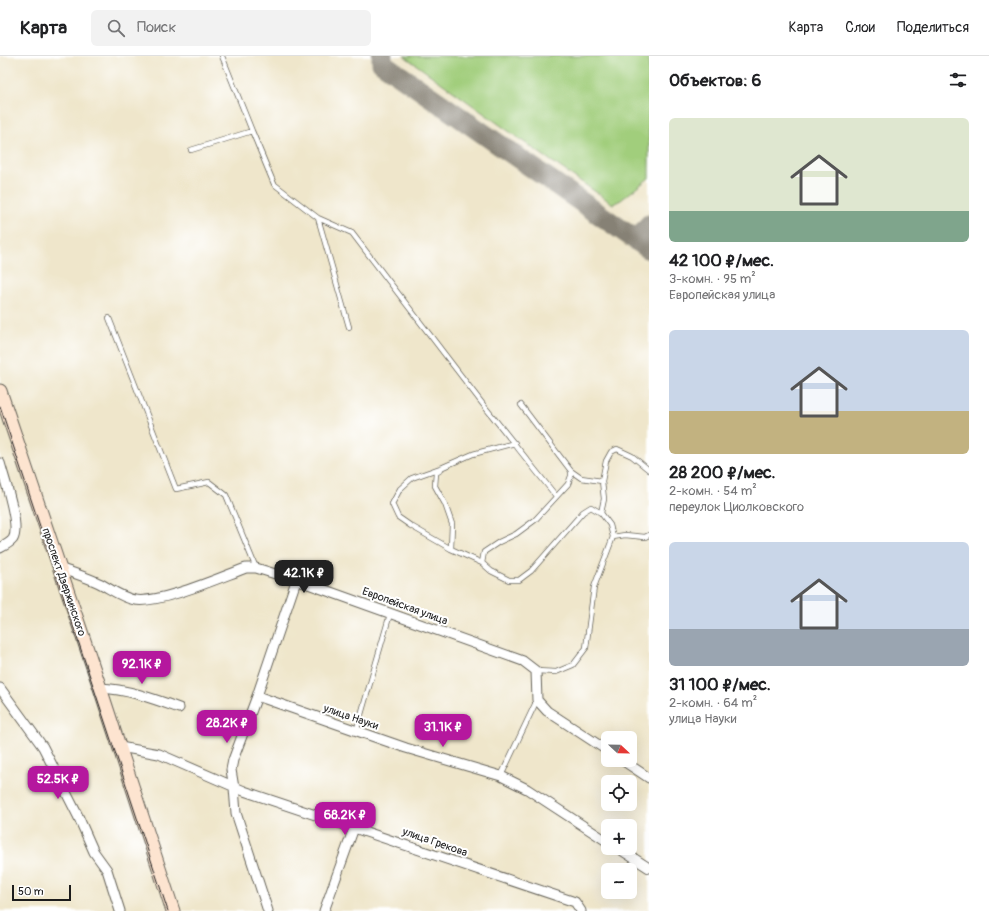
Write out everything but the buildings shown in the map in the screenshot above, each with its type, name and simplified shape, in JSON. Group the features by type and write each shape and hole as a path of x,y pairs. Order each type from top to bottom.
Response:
{"main road":[{"name":"проспект Дзержинского","path":"0,391 173,911"}],"street":[{"path":"0,463 14,512 16,530 12,540 0,548"},
{"name":"Европейская улица","path":"59,568 78,574 119,595 136,600 156,599 246,568 256,568 523,661 536,671"},
{"path":"268,911 236,813 231,770 233,760 257,696 296,581"},
{"path":"536,671 537,700 547,711 601,746"},
{"path":"0,688 43,747 78,816 94,852 107,870 120,911"},
{"path":"100,688 109,688 152,698 179,708"},
{"name":"улица Науки","path":"257,696 356,732 501,776 527,789 601,837"},
{"name":"улица Грекова","path":"120,748 159,754 234,788 575,902 581,911"},
{"path":"632,767 649,778"},
{"path":"324,911 354,828"},
{"path":"629,855 649,868"}],"lane":[{"path":"222,56 274,184 318,218 352,232 485,407 556,496"},
{"path":"191,150 252,130"},
{"path":"318,218 349,327"},
{"path":"109,318 176,489 209,482 226,495 256,568"},
{"path":"521,405 571,471 581,478 602,481"},
{"path":"515,443 473,454 444,467 412,478 400,490 392,504 398,517 411,526 451,549 482,563 491,571 509,580 519,580 531,571 583,512 591,507 601,513 610,525 613,537 594,587 586,648 573,665 556,672 536,671"},
{"path":"601,513 604,499 602,481 606,461 611,452 617,449 632,456 649,470"},
{"path":"444,467 436,473 435,486 445,504 452,524 451,549"},
{"path":"482,563 484,552 499,542 516,534 535,520 568,484 571,471"},
{"path":"613,537 625,535 645,537 649,535"},
{"path":"356,732 390,614"},
{"path":"501,776 537,700"}],"green space":[{"path":"404,56 649,56 649,178 621,200 613,204"}],"taxiway":[{"path":"382,56 382,63 649,249"},
{"path":"637,241 649,225"}],"tram line":[{"path":"0,406 168,911"}]}
